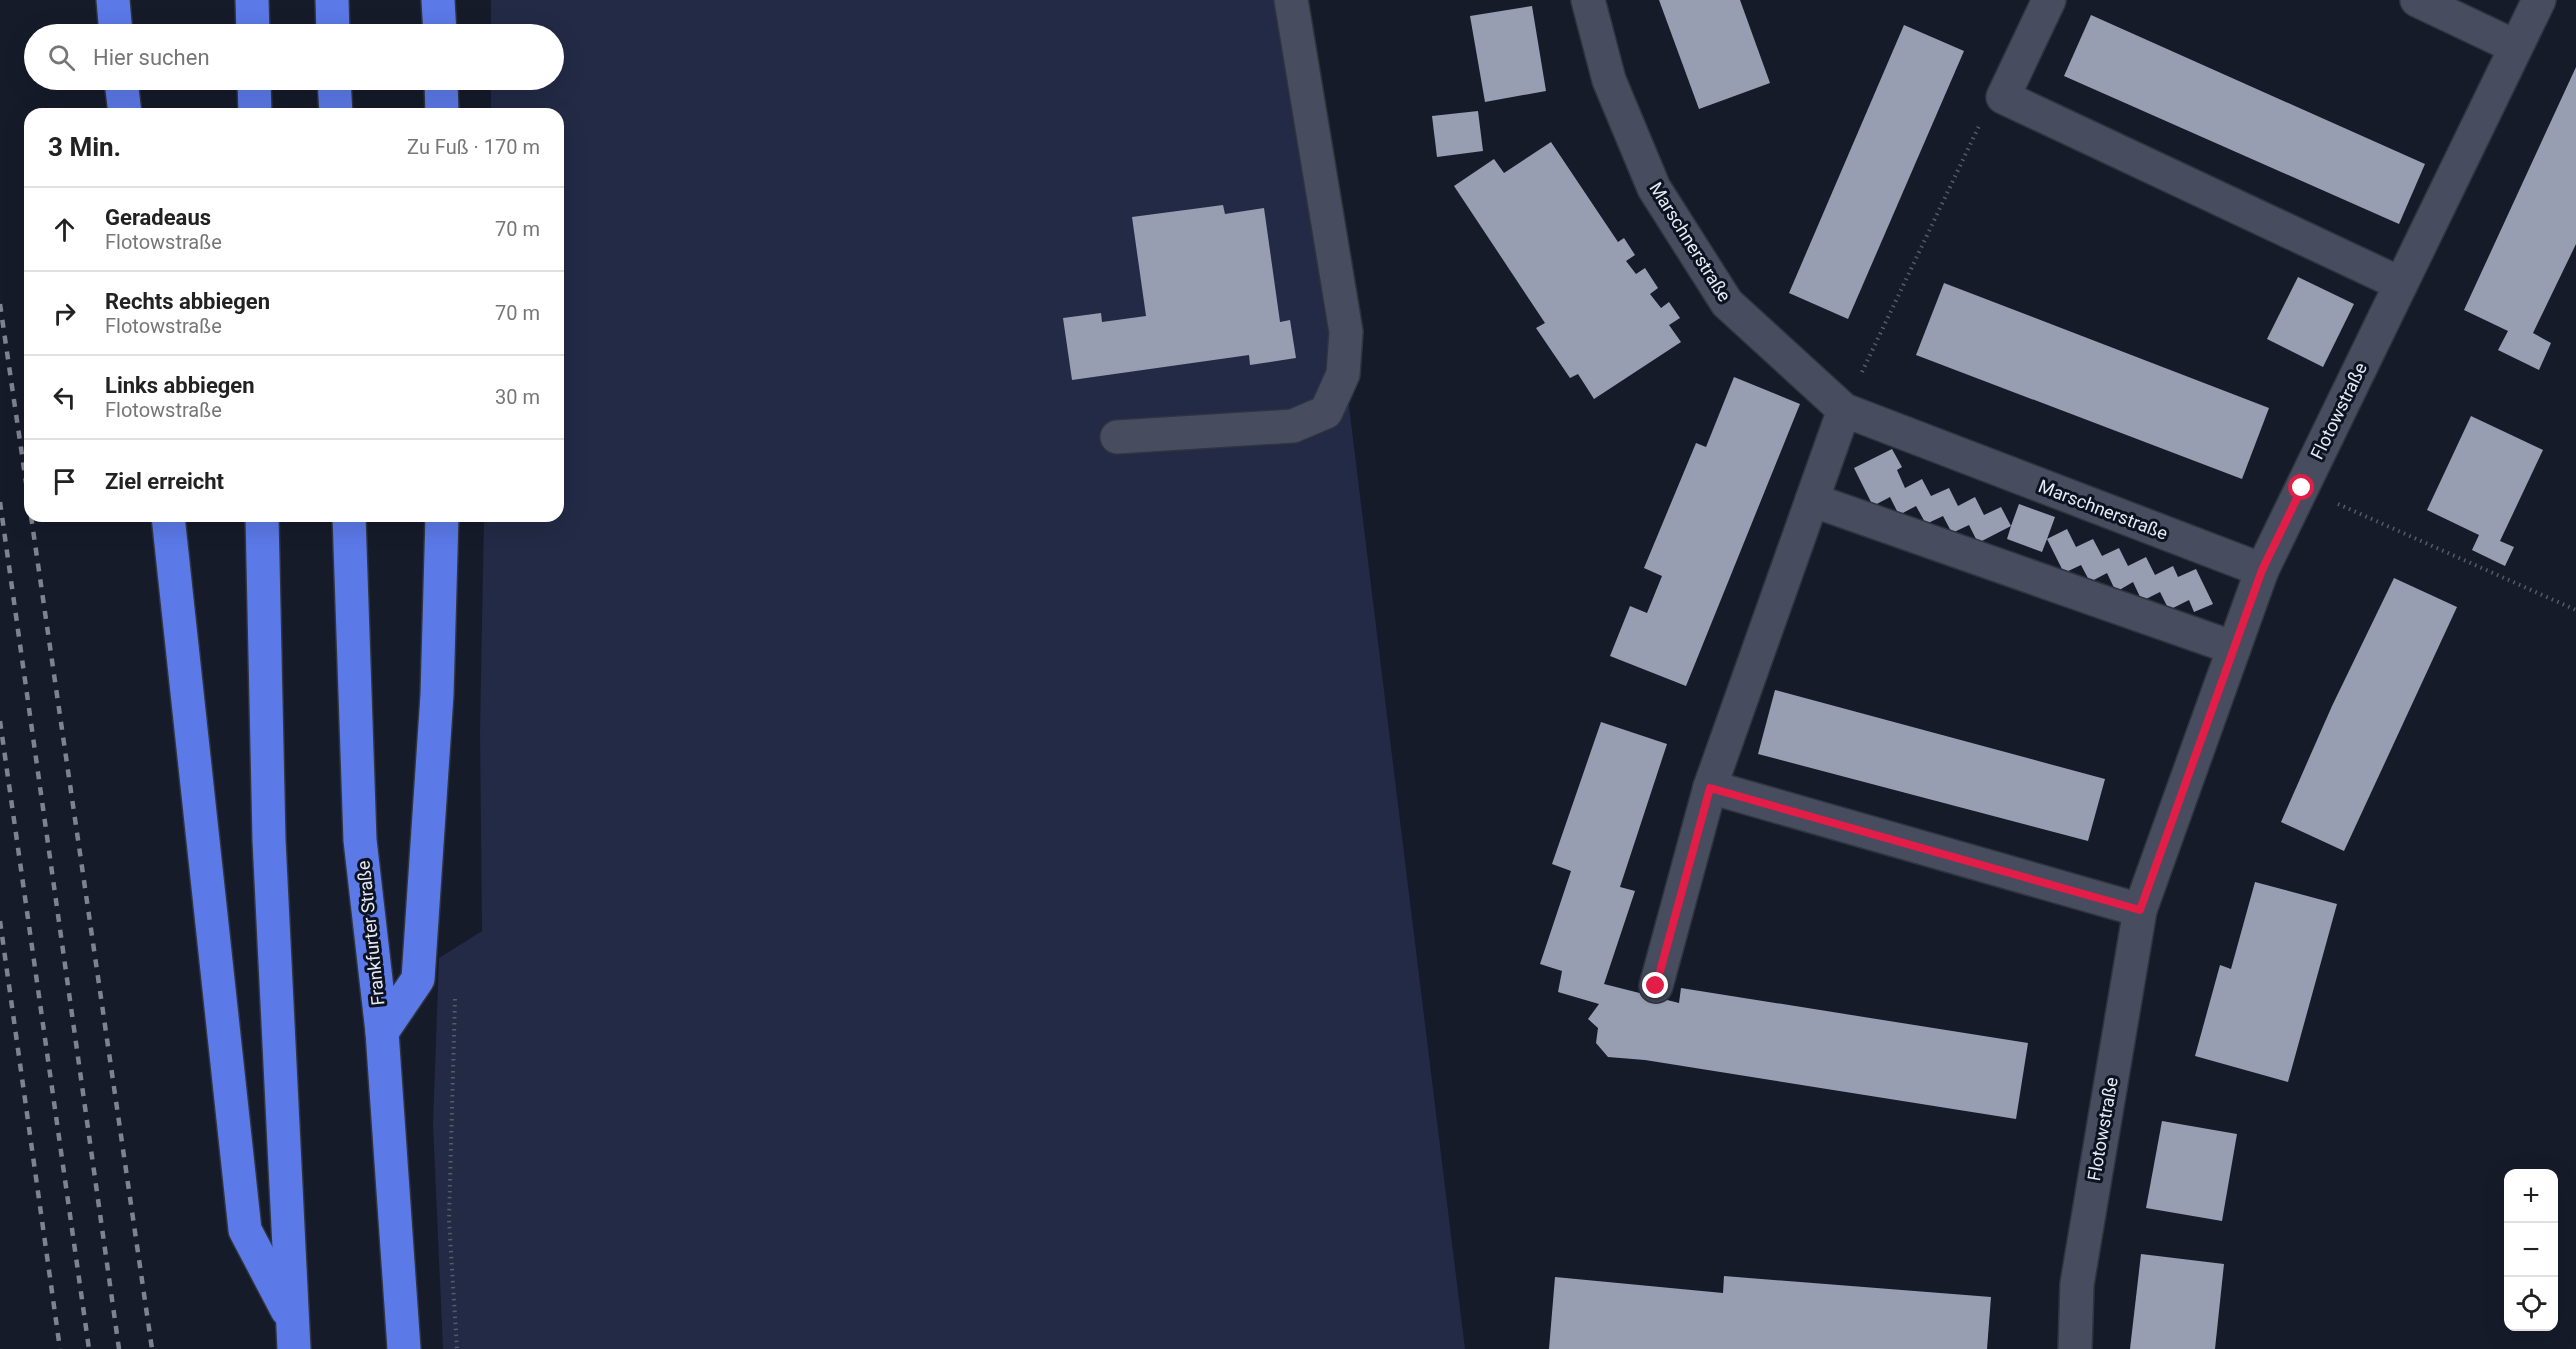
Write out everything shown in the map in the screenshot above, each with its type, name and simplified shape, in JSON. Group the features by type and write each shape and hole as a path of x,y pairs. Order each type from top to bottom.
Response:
{"highway":[{"path":"113,0 115,24"},
{"path":"252,0 253,24"},
{"path":"332,0 333,24"},
{"path":"438,0 439,24"},
{"path":"122,90 124,108"},
{"path":"254,90 255,108"},
{"path":"335,90 336,108"},
{"path":"441,90 442,108"},
{"path":"169,522 244,1230 292,1333"},
{"path":"262,522 269,840 292,1333"},
{"name":"Frankfurter Straße","path":"349,522 360,840 382,1032 404,1349"},
{"path":"382,1032 418,979 437,695 442,522"}],"street":[{"path":"1117,437 1293,426 1326,412 1343,374 1346,332 1291,0"},
{"name":"Marschnerstraße","path":"1588,0 1609,80 1653,188 1726,303 1844,410 2262,570"},
{"path":"2049,0 2002,98 2401,284"},
{"path":"2417,0 2516,47"},
{"name":"Flotowstraße","path":"2075,1349 2077,1284 2140,910 2262,570 2539,0"},
{"path":"1656,986 1710,788 1844,410"},
{"path":"1812,500 2234,648"},
{"path":"1710,788 2140,910"}],"path":[{"path":"1844,410 1985,112 2002,98"},
{"path":"2302,488 2576,610"}],"shaded area":[{"path":"491,0 1299,0 1465,1349 443,1349 433,1124 439,958 482,931 480,732 484,522 564,522 564,108 491,108 491,90 564,90 564,24 491,24"}],"building":[{"path":"1659,0 1740,0 1770,83 1699,109"},
{"path":"1532,6 1546,91 1485,102 1470,16"},
{"path":"2091,15 2425,164 2399,224 2064,76"},
{"path":"1904,25 1964,51 1848,319 1789,293"},
{"path":"2576,67 2576,244 2533,333 2551,343 2539,370 2498,350 2508,331 2464,310"},
{"path":"1478,111 1483,151 1437,157 1432,116"},
{"path":"1551,142 1618,242 1624,238 1635,255 1626,261 1636,274 1645,268 1658,288 1650,294 1661,308 1669,302 1680,318 1669,325 1681,342 1594,399 1578,374 1570,378 1536,328 1545,323 1454,186 1494,159 1504,173"},
{"path":"1223,205 1225,214 1264,208 1280,322 1290,320 1296,358 1250,365 1249,355 1072,380 1063,318 1101,313 1102,322 1146,316 1132,217"},
{"path":"2298,277 2354,304 2323,367 2267,339"},
{"path":"1944,283 2269,408 2242,479 1916,355"},
{"path":"1734,377 1800,404 1686,686 1610,656 1630,606 1647,613 1662,576 1644,568 1696,443 1706,447"},
{"path":"2471,416 2543,450 2500,541 2514,547 2505,566 2472,550 2479,535 2427,510"},
{"path":"1892,449 1902,467 1897,470 1905,488 1922,479 1931,496 1949,488 1958,506 1975,497 1984,515 2001,507 2011,526 1978,543 1969,525 1952,533 1943,516 1926,524 1916,506 1899,515 1890,497 1873,506 1854,468"},
{"path":"2019,504 2055,517 2042,552 2007,539"},
{"path":"2067,529 2076,547 2093,539 2102,556 2119,548 2128,566 2146,557 2155,575 2173,566 2178,577 2196,569 2213,604 2194,612 2189,600 2169,610 2160,592 2142,601 2133,582 2116,592 2107,573 2090,582 2081,565 2064,573 2047,539"},
{"path":"2394,578 2457,607 2344,851 2281,822 2332,706"},
{"path":"1775,690 2105,779 2088,841 1758,754"},
{"path":"1601,722 1667,744 1620,887 1635,891 1604,984 1679,1003 1681,988 2028,1043 2016,1119 1645,1060 1608,1057 1596,1043 1598,1028 1588,1019 1599,1004 1558,992 1562,971 1540,964 1571,871 1552,864"},
{"path":"2255,882 2337,904 2288,1082 2195,1056 2220,965 2231,969"},
{"path":"2162,1121 2237,1134 2222,1221 2146,1208"},
{"path":"2141,1254 2224,1264 2215,1349 2130,1349"},
{"path":"1724,1276 1991,1297 1987,1349 1549,1349 1555,1277 1723,1293"}],"railway":[{"path":"0,304 24,469"},
{"path":"0,502 119,1349"},
{"path":"32,522 152,1349"},
{"path":"0,721 89,1349"},
{"path":"0,921 60,1349"}],"route":[{"path":"1656,986 1710,788 2140,910 2262,570 2302,488"}]}
